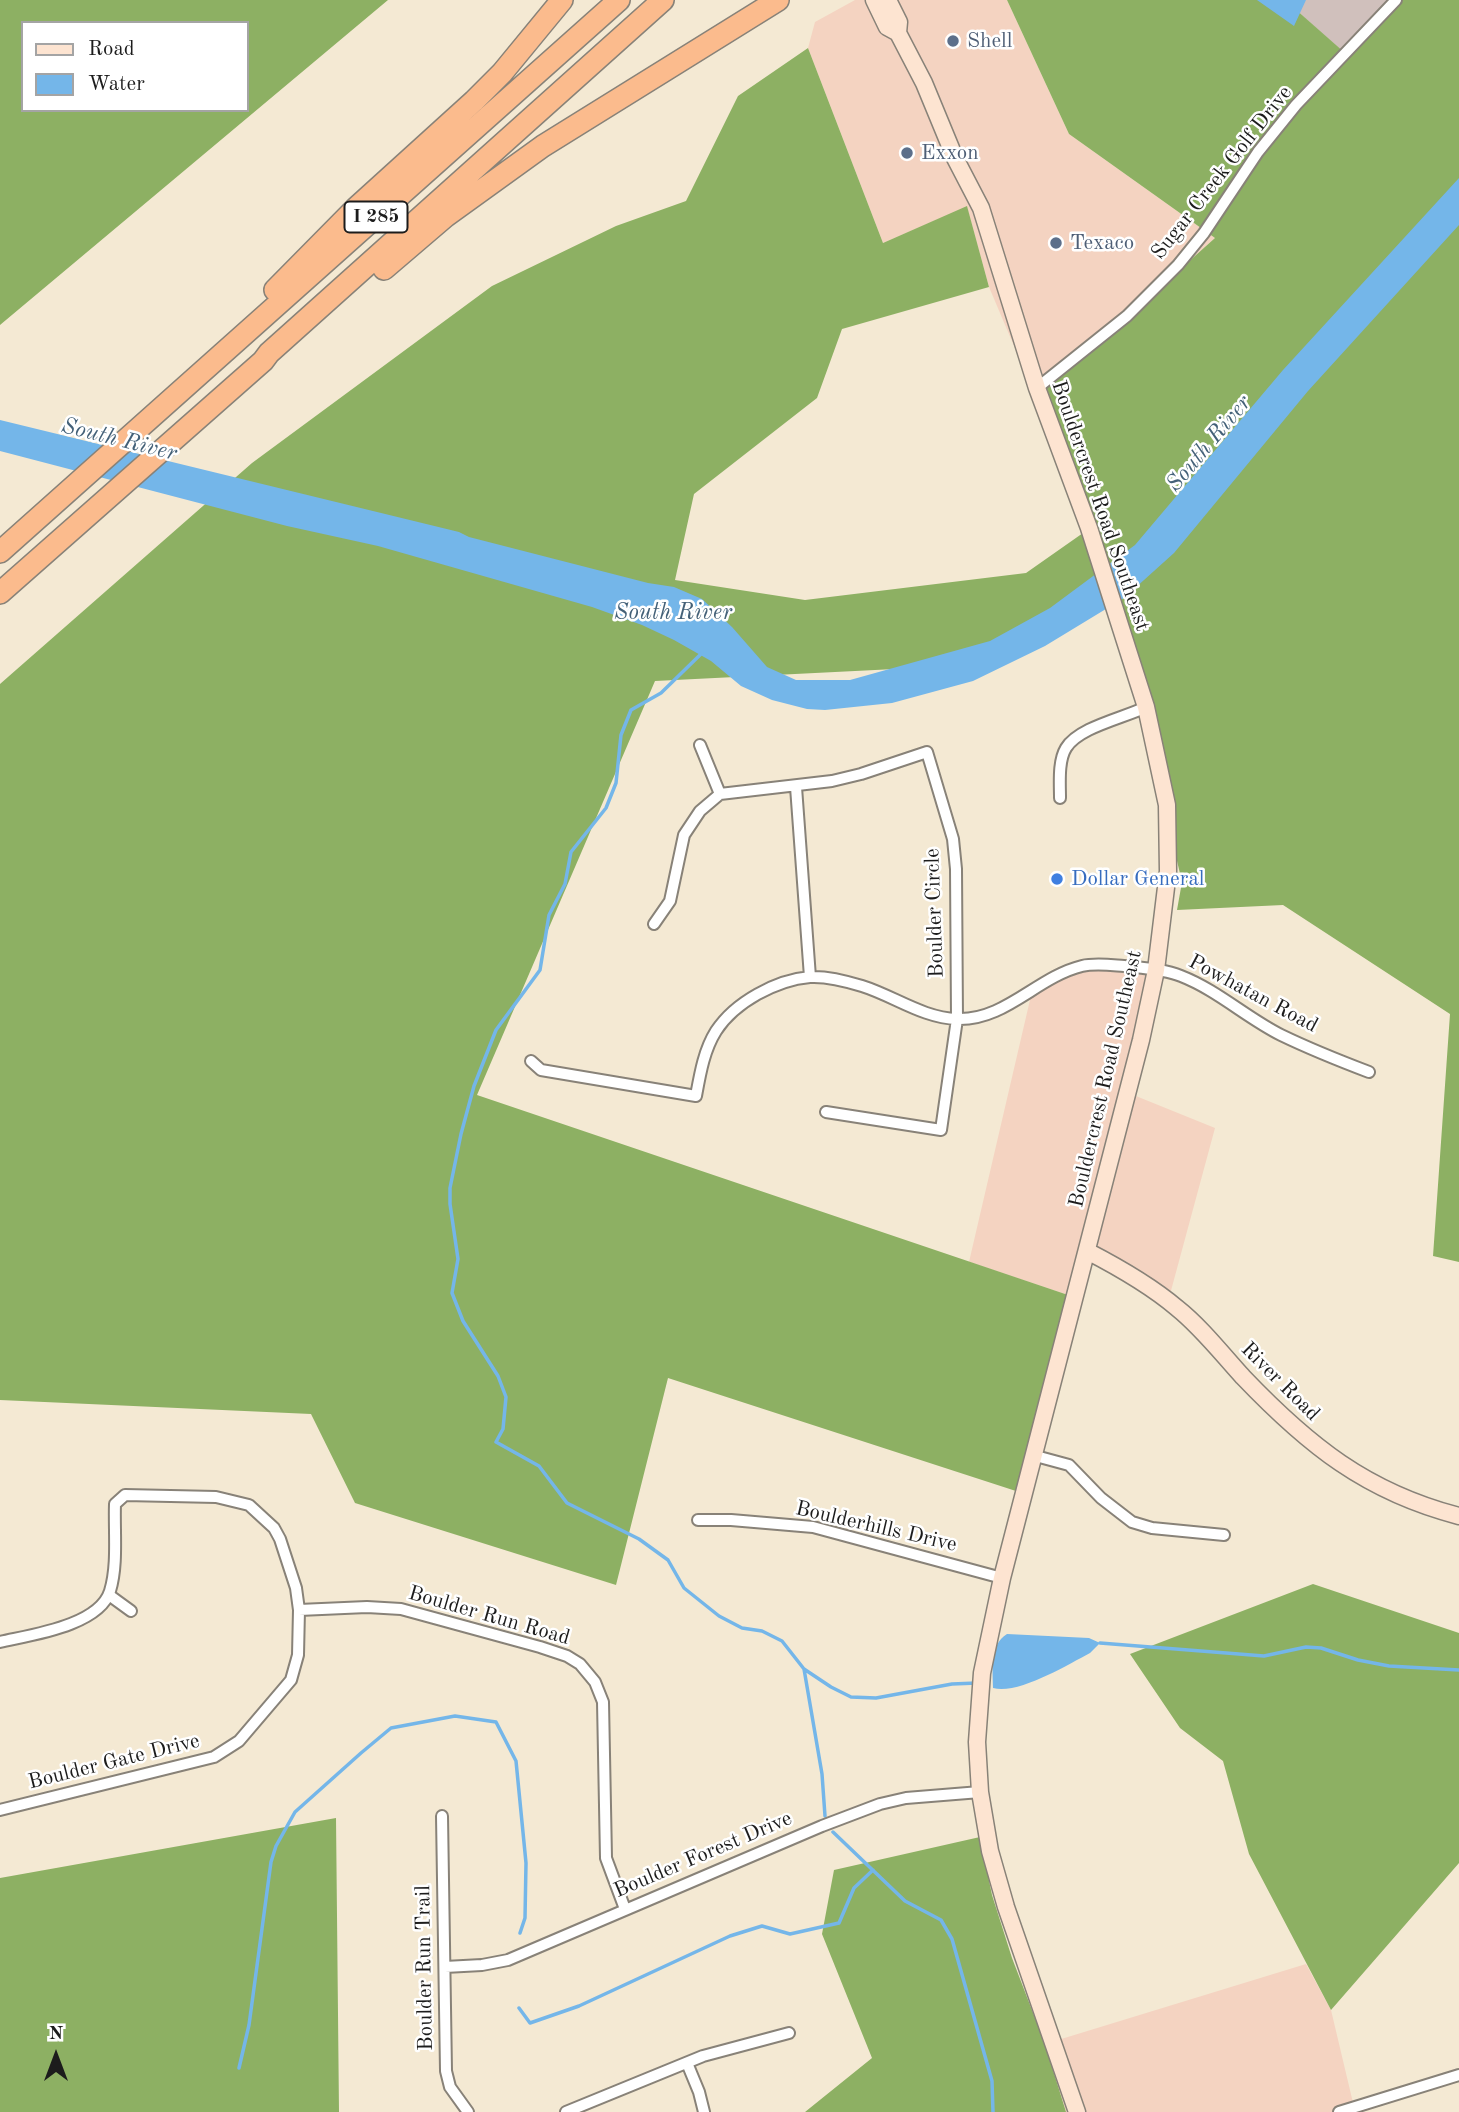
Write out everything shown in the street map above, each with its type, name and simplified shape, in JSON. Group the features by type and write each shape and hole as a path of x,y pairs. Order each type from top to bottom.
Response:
{"highway":[{"path":"133,433 356,208 493,83 562,0"},
{"name":"I 285","path":"0,552 619,0"},
{"name":"I 285","path":"0,593 263,361 663,0"},
{"path":"263,361 325,319 446,216 543,146 778,0"}],"street":[{"name":"Bouldercrest Road Southeast","path":"874,0 888,27 898,33 924,83 955,158 981,208 1037,387 1089,528 1146,707 1167,805 1168,871 1156,970 1141,1040 1002,1578 982,1674 977,1742 980,1792 990,1851 1006,1907 1076,2112"},
{"name":"Bouldercrest Road Southeast","path":"888,0 899,22 898,33"},
{"name":"Sugar Creek Golf Drive","path":"1037,387 1127,316 1178,265 1204,233 1258,152 1296,105 1396,0"},
{"path":"1060,798 1060,769 1066,748 1084,732 1146,707"},
{"path":"654,924 670,901 684,835 700,811 720,794 700,745"},
{"name":"Boulder Circle","path":"720,794 796,787 861,774 926,752 953,839 956,869 957,1019"},
{"path":"796,787 810,977"},
{"name":"Powhatan Road","path":"957,1019 978,1018 1006,1006 1052,978 1081,967 1097,964 1156,970 1181,975 1280,1034 1369,1072"},
{"path":"531,1061 541,1070 696,1096 708,1048 716,1031 732,1013 769,989 810,977 831,978 864,987 933,1016 957,1019 941,1130 827,1112"},
{"name":"River Road","path":"1087,1251 1122,1270 1178,1308 1266,1401 1306,1438 1339,1463 1376,1486 1423,1507 1459,1516"},
{"path":"1032,1455 1069,1465 1101,1498 1132,1522 1152,1528 1224,1535"},
{"name":"Boulder Gate Drive","path":"0,1810 214,1757 239,1741 291,1680 298,1655 299,1611 296,1588 274,1528 249,1505 216,1497 115,1496 114,1575 109,1595"},
{"name":"Boulderhills Drive","path":"698,1520 813,1527 1002,1578"},
{"path":"0,1642 63,1628 87,1616 109,1595 131,1611"},
{"name":"Boulder Run Road","path":"299,1611 367,1607 401,1609 540,1647 567,1656 580,1664 595,1682 603,1702 606,1858 625,1909"},
{"name":"Boulder Forest Drive","path":"444,1967 482,1965 508,1960 822,1826 880,1804 906,1798 980,1792"},
{"name":"Boulder Run Trail","path":"442,1816 446,2070 450,2087 468,2112"},
{"path":"566,2112 727,2048 789,2033"},
{"path":"687,2063 704,2112"},
{"path":"1339,2112 1459,2075"}],"shaded area":[{"path":"855,0 1007,0 1069,134 1215,238 1036,398 989,287 967,207 883,243 808,48 815,22"},
{"path":"1285,0 1392,0 1345,54"},
{"path":"1083,964 1154,968 1126,1092 1215,1128 1169,1298 1083,1253 1071,1296 969,1262 1033,987"},
{"path":"1306,1964 1331,2010 1354,2107 1339,2112 1066,2112 1045,2044"}],"green space":[{"path":"0,0 388,0 0,325"},
{"path":"1007,0 1285,0 1345,53 1392,0 1459,0 1459,1262 1433,1256 1450,1014 1283,905 1177,910 1182,882 1116,603 995,664 655,681 477,1095 1071,1296 1019,1492 668,1378 616,1585 355,1503 311,1414 0,1400 0,684 252,463 492,286 616,226 686,201 738,96 808,48 883,243 967,206 989,287 842,329 817,398 694,494 675,580 805,600 1026,573 1083,533 1036,398 1215,238 1069,134"},
{"path":"1313,1584 1459,1633 1459,1863 1331,2010 1249,1854 1223,1761 1180,1728 1130,1654"},
{"path":"336,1818 339,2112 0,2112 0,1878"},
{"path":"980,1837 992,1895 1066,2112 805,2112 872,2058 822,1934 834,1870"}],"water":[{"path":"1257,0 1306,0 1294,26"},
{"name":"South River","path":"1459,178 1459,225 1308,391 1174,553 1124,598 1045,646 973,681 892,703 825,710 807,709 772,700 741,686 711,661 674,640 592,607 378,546 287,526 0,451 0,420 459,532 469,537 648,583 674,587 702,599 732,627 767,667 796,680 850,680 990,641 1050,608 1135,545 1283,370"},
{"path":"1007,1634 1089,1638 1100,1643 1090,1653 1042,1678 1015,1687 993,1688 995,1651 997,1644"}],"waterway":[{"path":"702,653 661,693 631,710 621,735 616,783 606,808 571,852 565,884 549,915 540,970 496,1030 474,1086 450,1188 458,1259 452,1293 463,1321 498,1376 506,1397 503,1429 496,1442 539,1466 567,1503 639,1539 668,1560 684,1588 719,1616 742,1628 762,1631 782,1641 804,1669 851,1697 876,1698 952,1684 977,1683"},
{"path":"1100,1643 1264,1656 1306,1647 1321,1648 1358,1660 1389,1666 1459,1670"},
{"path":"804,1669 822,1774 825,1816"},
{"path":"239,2068 249,2025 271,1862 276,1846 295,1812 391,1728 455,1716 496,1722 516,1761 526,1863 525,1918 520,1933"},
{"path":"833,1832 905,1901 941,1920 952,1939 992,2081 993,2112"},
{"path":"519,2008 530,2023 579,2006 730,1936 762,1926 790,1934 839,1923 854,1888 873,1870"}],"place":[{"name":"Shell","path":"953,41"},
{"name":"Exxon","path":"907,153"},
{"name":"Texaco","path":"1056,243"},
{"name":"Dollar General","path":"1057,879"}]}
